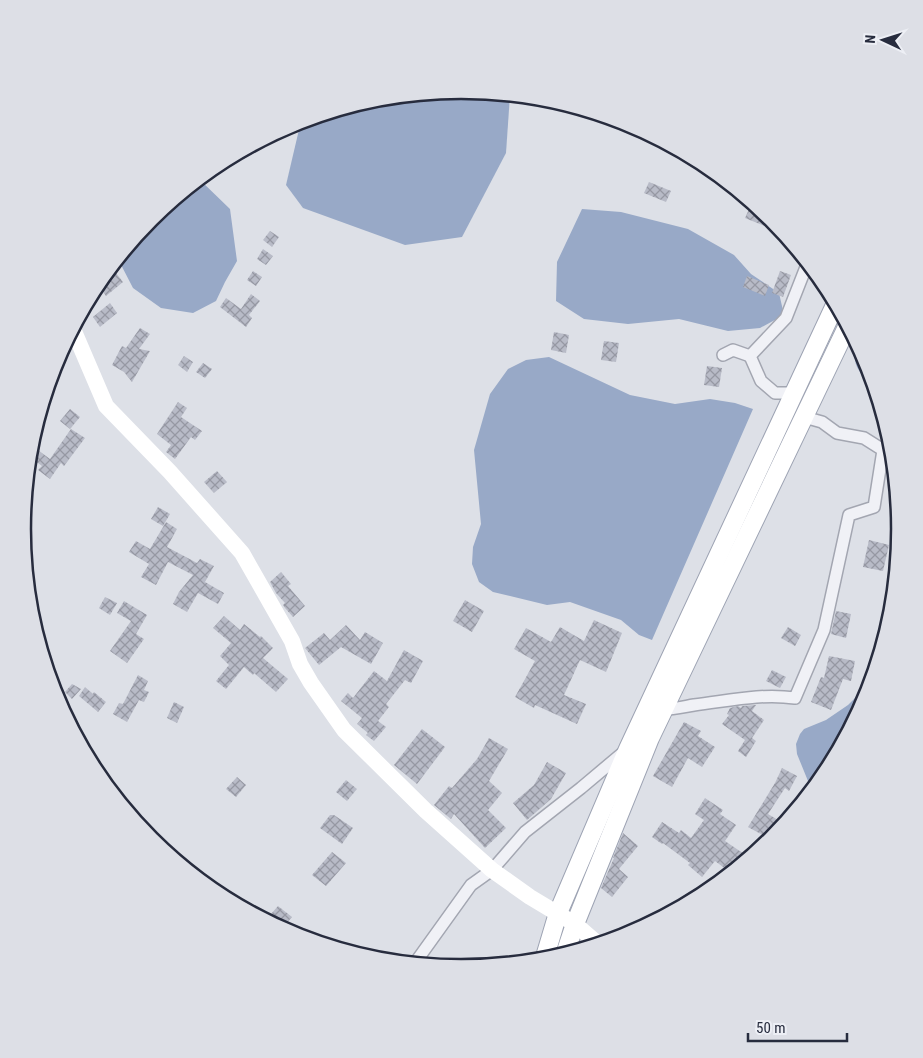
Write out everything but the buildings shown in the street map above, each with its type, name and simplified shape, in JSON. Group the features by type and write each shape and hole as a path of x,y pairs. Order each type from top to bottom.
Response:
{"main road":[{"path":"568,946 650,738 656,709 794,393 832,311"},
{"path":"547,951 558,913 628,749 656,709 804,417 844,333"},
{"path":"77,338 106,406 170,472 242,553 292,641 300,664 344,730 393,779 492,870 530,897 575,924 592,939"}],"street":[{"path":"750,356 786,318 805,270"},
{"path":"723,355 733,350 750,356 761,381 775,393 794,393"},
{"path":"804,417 822,422 837,434 864,438 884,450"},
{"path":"656,709 749,696 777,695 795,698 824,630 850,515 874,507 886,461"},
{"path":"421,957 471,885 492,870 526,832 628,749"}],"water":[{"path":"462,99 510,101 506,153 462,237 405,245 303,208 286,185 299,131 323,122 350,113 405,102"},
{"path":"205,184 230,209 237,261 216,301 193,313 161,308 133,288 121,265 157,225"},
{"path":"582,209 621,212 688,229 734,255 751,274 779,293 784,315 760,328 728,331 679,319 628,324 584,319 556,301 557,262"},
{"path":"855,356 859,364 863,375 857,367"},
{"path":"549,357 630,395 675,404 710,399 735,403 753,409 652,640 639,635 621,620 570,602 547,605 493,592 479,582 472,564 473,547 481,524 474,450 490,394 508,369 526,360"},
{"path":"859,694 834,744 808,784 797,754 796,744 800,734 804,729 826,720 848,705"}]}
